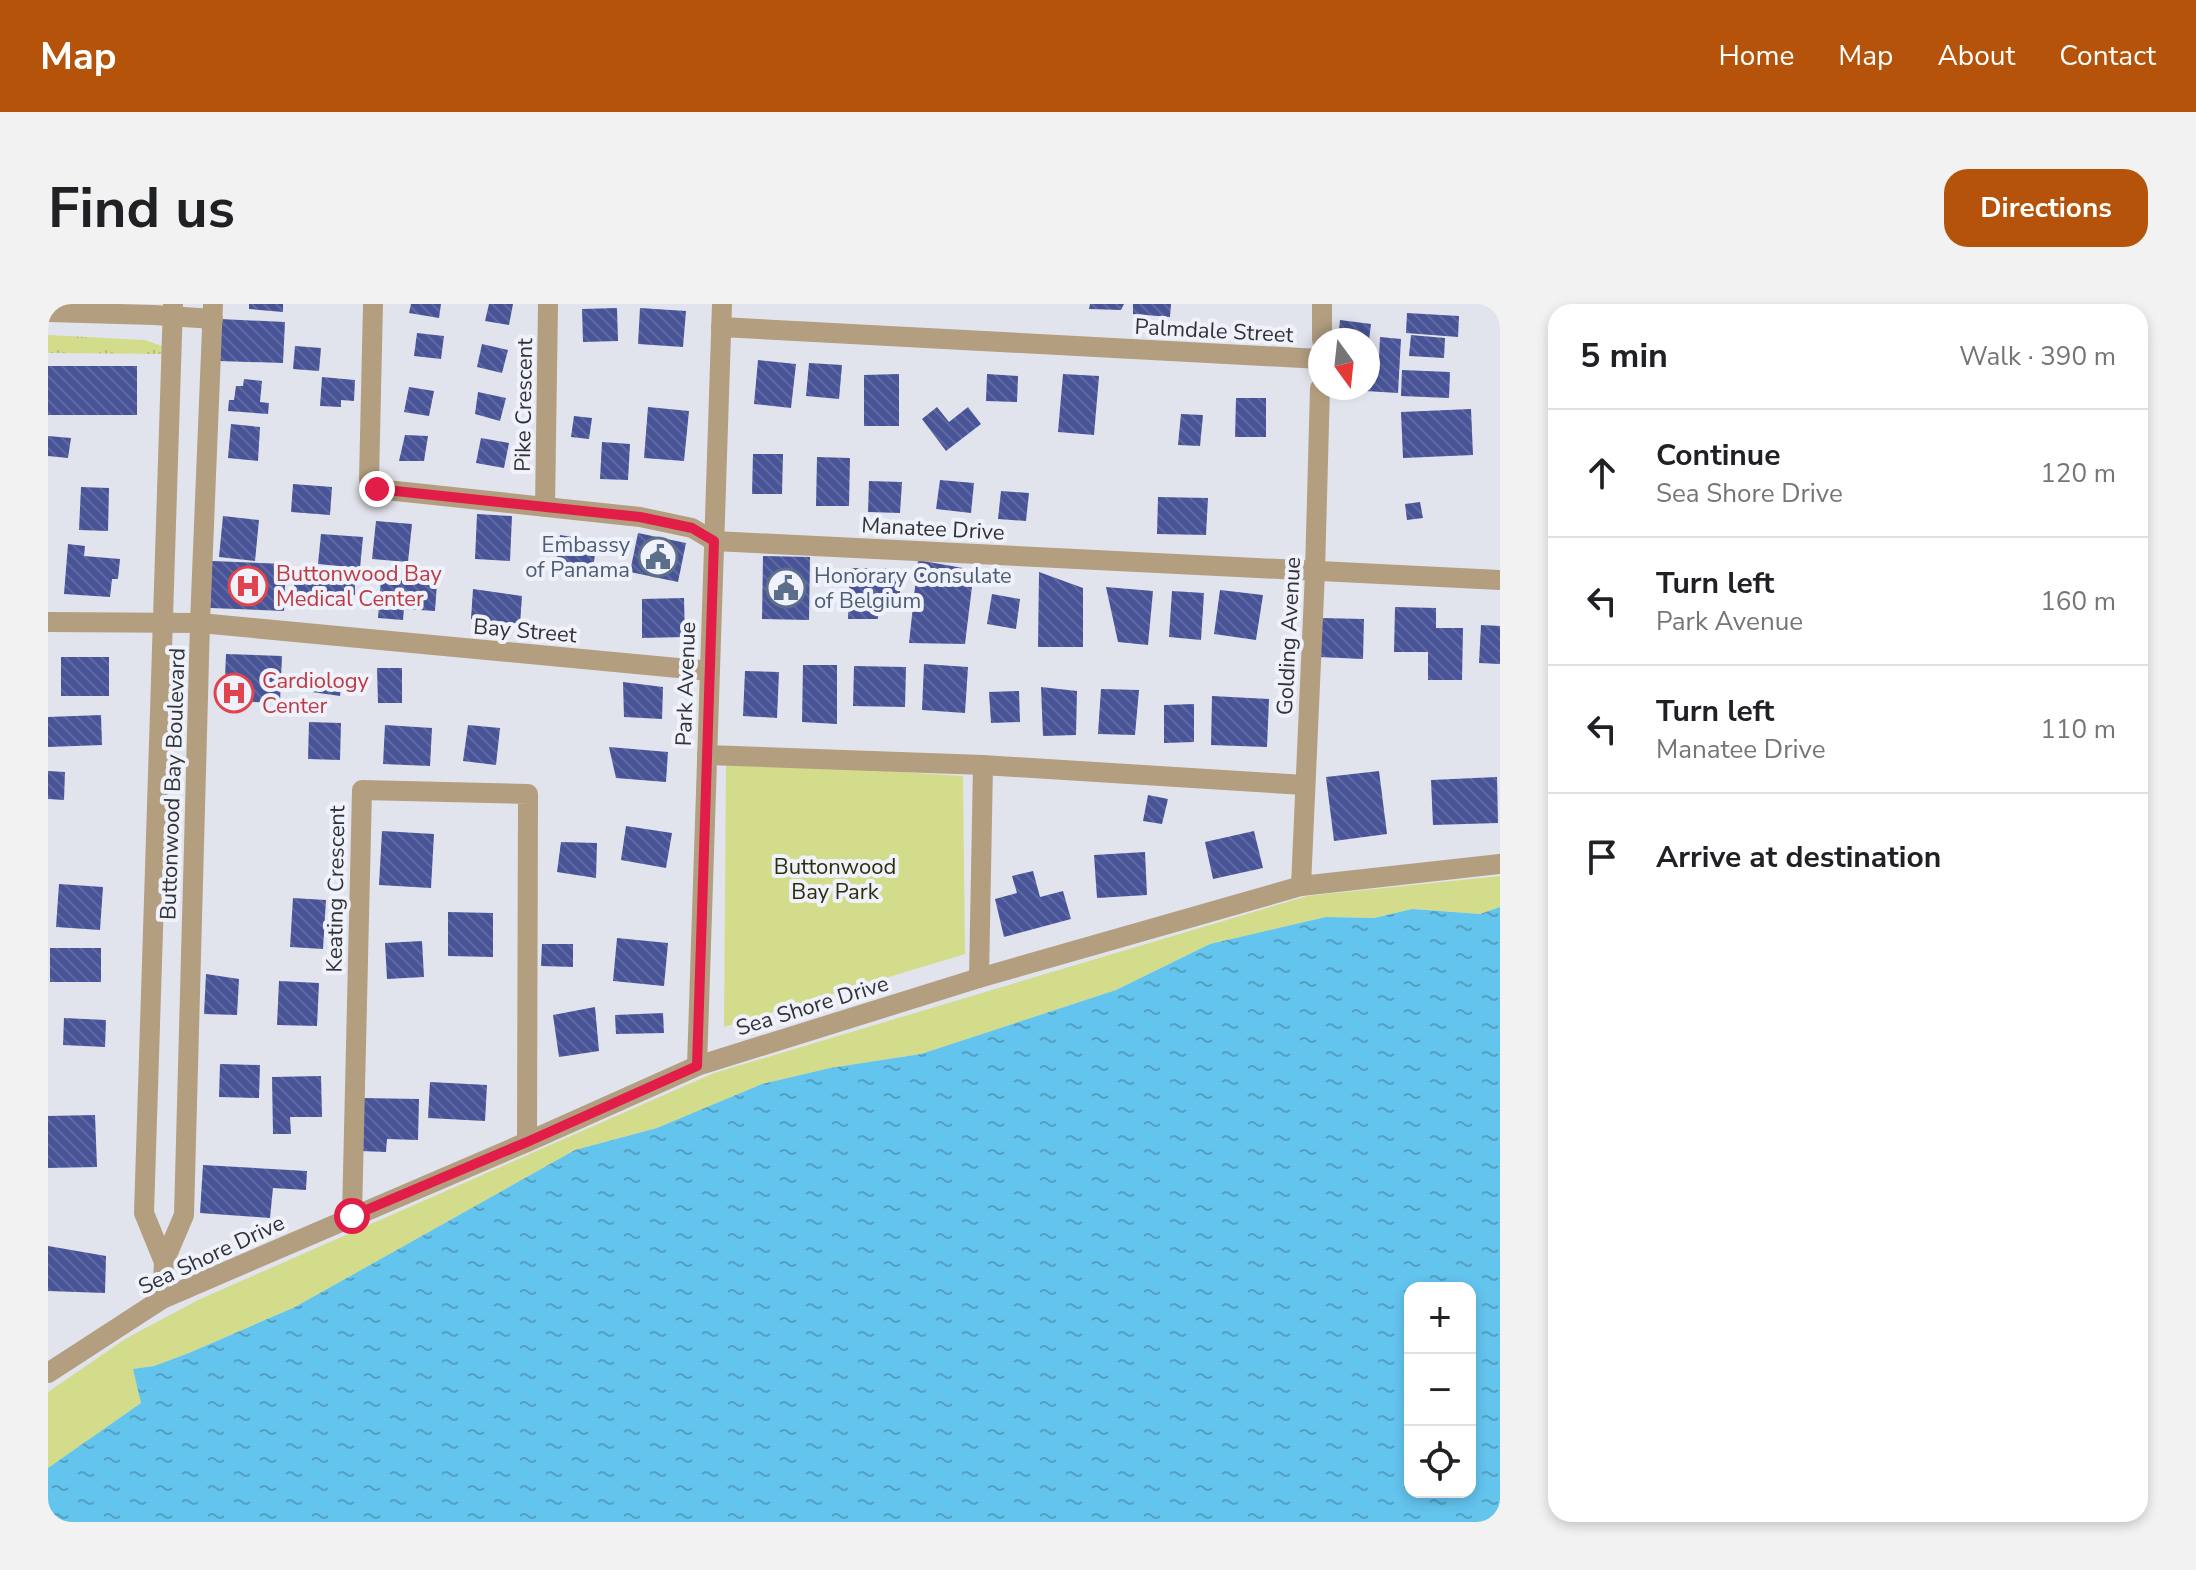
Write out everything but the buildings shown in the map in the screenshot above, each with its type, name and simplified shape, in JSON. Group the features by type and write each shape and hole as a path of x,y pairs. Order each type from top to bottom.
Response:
{"street":[{"name":"Manatee Drive","path":"373,304 369,480 377,489 640,517 692,528 714,541 1500,580"},
{"name":"Pike Crescent","path":"545,507 548,304"},
{"name":"Park Avenue","path":"697,1066 722,304"},
{"path":"1322,304 1322,328"},
{"name":"Buttonwood Bay Boulevard","path":"164,1262 144,1213 173,310"},
{"path":"48,312 213,312"},
{"name":"Buttonwood Bay Boulevard","path":"162,1299 164,1262 184,1215 200,623 213,312"},
{"name":"Palmdale Street","path":"721,327 1308,358"},
{"name":"Golding Avenue","path":"1301,886 1320,400"},
{"name":"Bay Street","path":"48,622 200,623 710,671"},
{"path":"707,755 983,765 1304,785"},
{"path":"979,978 983,765"},
{"name":"Keating Crescent","path":"352,1216 362,790 528,794 527,1142"},
{"name":"Sea Shore Drive","path":"48,1373 162,1299 697,1066 979,978 1301,886 1500,864"}],"green space":[{"path":"48,335 145,340 164,347 164,354 48,353"},
{"name":"Buttonwood Bay Park","path":"726,761 963,776 965,954 724,1027"},
{"path":"1500,876 1500,907 1480,914 1412,909 1374,918 1326,917 1210,944 1116,990 921,1054 830,1068 762,1084 657,1128 575,1150 295,1307 189,1353 154,1366 134,1369 141,1403 48,1468 48,1392 125,1339 198,1300 714,1073 1307,896"}],"water":[{"path":"1500,907 1500,1522 48,1522 48,1468 141,1403 133,1369 154,1366 189,1353 295,1307 575,1150 657,1128 762,1084 830,1068 921,1054 1116,990 1210,944 1326,917 1374,918 1412,909 1480,914"}],"place":[{"name":"Embassy of Panama","path":"658,557"},
{"name":"Buttonwood Bay Medical Center","path":"248,586"},
{"name":"Honorary Consulate of Belgium","path":"786,588"},
{"name":"Cardiology Center","path":"234,693"}],"route":[{"path":"352,1216 697,1066 714,541 692,528 640,517 377,489"}]}
